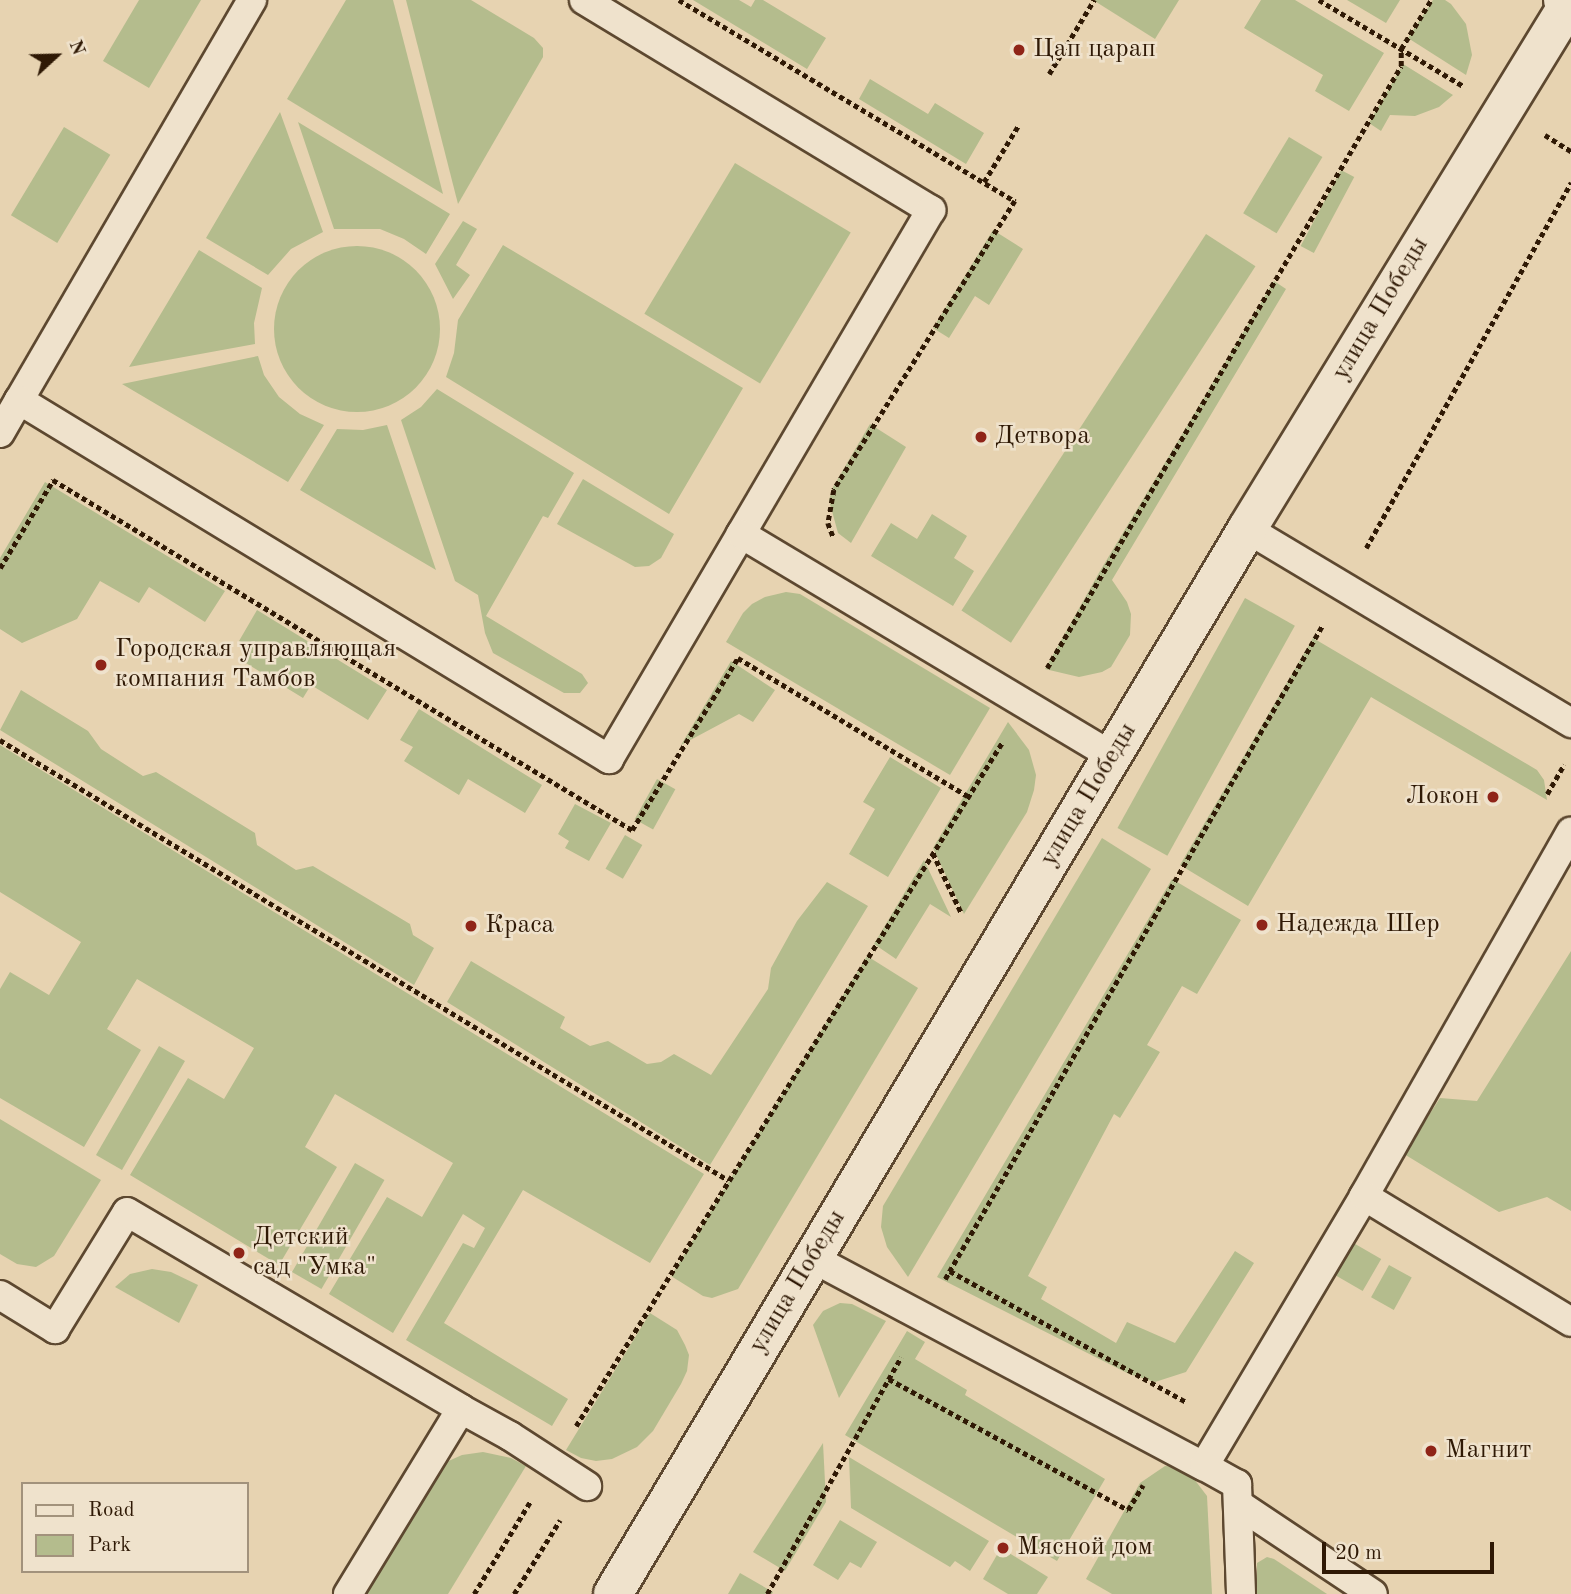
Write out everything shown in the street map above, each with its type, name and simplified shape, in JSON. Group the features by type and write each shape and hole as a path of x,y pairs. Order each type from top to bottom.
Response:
{"street":[{"name":"улица Победы","path":"613,1594 1247,529 1568,2"}],"lane":[{"path":"0,433 252,0"},
{"path":"19,400 609,759 931,210 584,0"},
{"path":"1247,529 1571,723"},
{"path":"741,534 1112,757"},
{"path":"1204,1466 1364,1196 1571,832"},
{"path":"1364,1196 1571,1322"},
{"path":"0,1295 55,1329 127,1212 510,1436 585,1485"},
{"path":"812,1258 1237,1484 1241,1594"},
{"path":"348,1594 461,1409"},
{"path":"1238,1504 1373,1594"}],"path":[{"path":"1049,74 1094,0"},
{"path":"1319,0 1571,151"},
{"path":"474,1594 1025,704 1401,66 1401,48 1431,0"},
{"path":"984,183 1018,126"},
{"path":"767,1594 923,1317 1343,588 1571,183"},
{"path":"0,740 728,1180"},
{"path":"1543,800 1571,752"},
{"path":"932,853 967,923"},
{"path":"888,1379 1128,1510 1166,1446 1190,1404 950,1271"},
{"path":"514,1594 585,1485"}],"green space":[{"path":"139,0 201,0 149,88 103,61"},
{"path":"346,0 393,0 443,194 287,99"},
{"path":"406,0 471,0 534,38 543,48 543,57 458,204"},
{"path":"693,0 739,0 751,7 755,0 763,0 826,38 807,69"},
{"path":"1093,0 1179,0 1155,39"},
{"path":"1261,0 1295,0 1384,53 1349,111 1315,91 1323,75 1244,28"},
{"path":"1347,0 1400,0 1386,23"},
{"path":"1433,0 1445,0 1451,4 1466,24 1472,55 1466,75 1408,38"},
{"path":"1403,64 1453,95 1439,107 1415,116 1390,115 1381,131 1369,123"},
{"path":"870,79 928,114 935,103 984,133 966,164 859,99"},
{"path":"280,112 323,232 291,249 268,275 206,238"},
{"path":"298,122 450,214 426,254 404,239 380,229 334,229"},
{"path":"64,127 110,155 57,243 11,215"},
{"path":"1289,137 1322,157 1277,233 1243,213"},
{"path":"735,163 851,233 760,383 644,314"},
{"path":"1341,170 1354,177 1314,253 1301,246"},
{"path":"463,221 477,229 456,265 470,275 453,299 435,264"},
{"path":"993,230 1023,249 989,305 975,296 949,338 933,328"},
{"path":"1206,234 1255,266 1011,643 961,611"},
{"path":"503,245 743,388 669,514 446,377 454,353 458,320"},
{"path":"357,246 389,252 416,270 434,297 440,329 434,361 416,388 389,406 357,412 325,406 298,388 280,361 274,329 280,297 298,270 325,252"},
{"path":"199,250 262,288 254,323 255,344 129,367"},
{"path":"1274,281 1286,289 1112,580 1127,602 1131,614 1130,635 1111,667 1102,672 1079,677 1045,669 1100,571"},
{"path":"258,356 264,375 279,397 300,414 324,425 288,482 122,384"},
{"path":"437,389 574,473 548,518 543,516 486,616 582,674 588,683 580,693 564,693 493,653 485,633 478,595 455,581 401,420 421,407"},
{"path":"870,424 906,447 851,543 838,533 829,500 833,487"},
{"path":"387,425 436,570 300,490 337,429 363,430"},
{"path":"583,479 674,534 661,558 649,566 635,567 557,524"},
{"path":"45,482 225,591 205,622 149,587 139,603 100,581 77,619 22,643 0,629 0,558"},
{"path":"932,514 967,536 954,558 974,571 953,606 871,556 891,523 917,539"},
{"path":"786,592 800,594 990,708 950,775 726,642 743,613 752,604 765,597"},
{"path":"1245,598 1295,626 1167,856 1117,828"},
{"path":"257,610 387,690 368,720 311,685 303,698 241,660 249,647 239,641"},
{"path":"1313,638 1537,770 1544,780 1547,800 1371,697 1248,906 1180,865"},
{"path":"731,661 775,690 753,722 739,714 681,745"},
{"path":"21,690 88,731 101,749 143,776 156,772 255,833 257,845 296,870 313,866 410,924 413,935 434,948 414,985 0,730"},
{"path":"419,709 542,785 525,813 468,779 459,795 404,761 413,747 400,740"},
{"path":"1008,722 1029,750 1036,775 1034,790 1027,812 964,914 933,848"},
{"path":"0,745 704,1174 650,1263 523,1190 444,1323 568,1399 552,1426 406,1340 463,1243 474,1248 485,1228 463,1214 393,1333 329,1294 387,1197 422,1217 453,1163 335,1094 305,1147 337,1167 279,1265 130,1175 188,1078 224,1099 254,1048 137,979 107,1029 141,1050 84,1147 0,1098 0,989 10,972 49,995 81,942 0,892"},
{"path":"890,757 941,788 888,877 849,854 875,809 863,802"},
{"path":"657,779 675,789 653,829 635,819"},
{"path":"575,804 611,823 589,861 565,848 569,841 558,834"},
{"path":"625,835 642,845 623,879 606,869"},
{"path":"1102,838 1151,869 908,1277 887,1247 881,1227 883,1206"},
{"path":"924,860 951,917 930,904 896,959 874,944"},
{"path":"1172,879 1241,920 1197,994 1182,986 1147,1045 1160,1052 1120,1118 1114,1114 1028,1276 1047,1287 1041,1299 1116,1343 1127,1322 1175,1343 1235,1251 1254,1263 1186,1372 1155,1382 1129,1374 937,1277"},
{"path":"827,882 868,906 710,1165 447,1002 471,961 565,1017 560,1028 590,1046 608,1041 647,1064 661,1062 674,1054 711,1075 768,989 771,968 797,921"},
{"path":"1571,951 1571,1211 1547,1197 1499,1212 1404,1154 1440,1098 1477,1101"},
{"path":"867,956 918,988 738,1289 712,1298 703,1296 671,1276"},
{"path":"159,1046 185,1061 122,1170 96,1155"},
{"path":"0,1119 101,1180 54,1256 36,1267 17,1264 0,1254"},
{"path":"355,1163 384,1180 321,1289 292,1272"},
{"path":"1350,1241 1381,1259 1363,1291 1332,1273"},
{"path":"1389,1265 1412,1278 1394,1310 1371,1297"},
{"path":"152,1269 171,1272 198,1285 179,1323 115,1287 130,1274"},
{"path":"840,1303 852,1304 886,1321 839,1398 813,1325 823,1311"},
{"path":"650,1313 677,1330 689,1355 687,1371 681,1384 653,1431 637,1447 612,1459 596,1461 581,1458 566,1450"},
{"path":"907,1331 925,1342 915,1359 967,1390 965,1395 1105,1479 1057,1561 845,1435"},
{"path":"823,1443 826,1502 785,1571 753,1552"},
{"path":"483,1452 511,1458 526,1466 448,1594 356,1594 444,1463 462,1455"},
{"path":"849,1457 989,1541 970,1571 955,1561 950,1567 851,1508"},
{"path":"1165,1466 1180,1467 1191,1475 1207,1496 1212,1594 1112,1594 1086,1579 1140,1483"},
{"path":"840,1520 877,1542 861,1568 850,1562 838,1580 813,1565"},
{"path":"1001,1548 1048,1577 1037,1594 1008,1594 983,1579"},
{"path":"1267,1557 1327,1594 1257,1594 1257,1563"},
{"path":"740,1573 773,1592 772,1594 728,1594"}],"place":[{"name":"Цап царап","path":"1019,50"},
{"name":"Детвора","path":"981,437"},
{"name":"Городская управляющая компания Тамбов","path":"101,665"},
{"name":"Локон","path":"1493,797"},
{"name":"Надежда Шер","path":"1262,925"},
{"name":"Краса","path":"471,926"},
{"name":"Детский сад \"Умка\"","path":"239,1253"},
{"name":"Магнит","path":"1431,1451"},
{"name":"Мясной дом","path":"1003,1548"}]}
